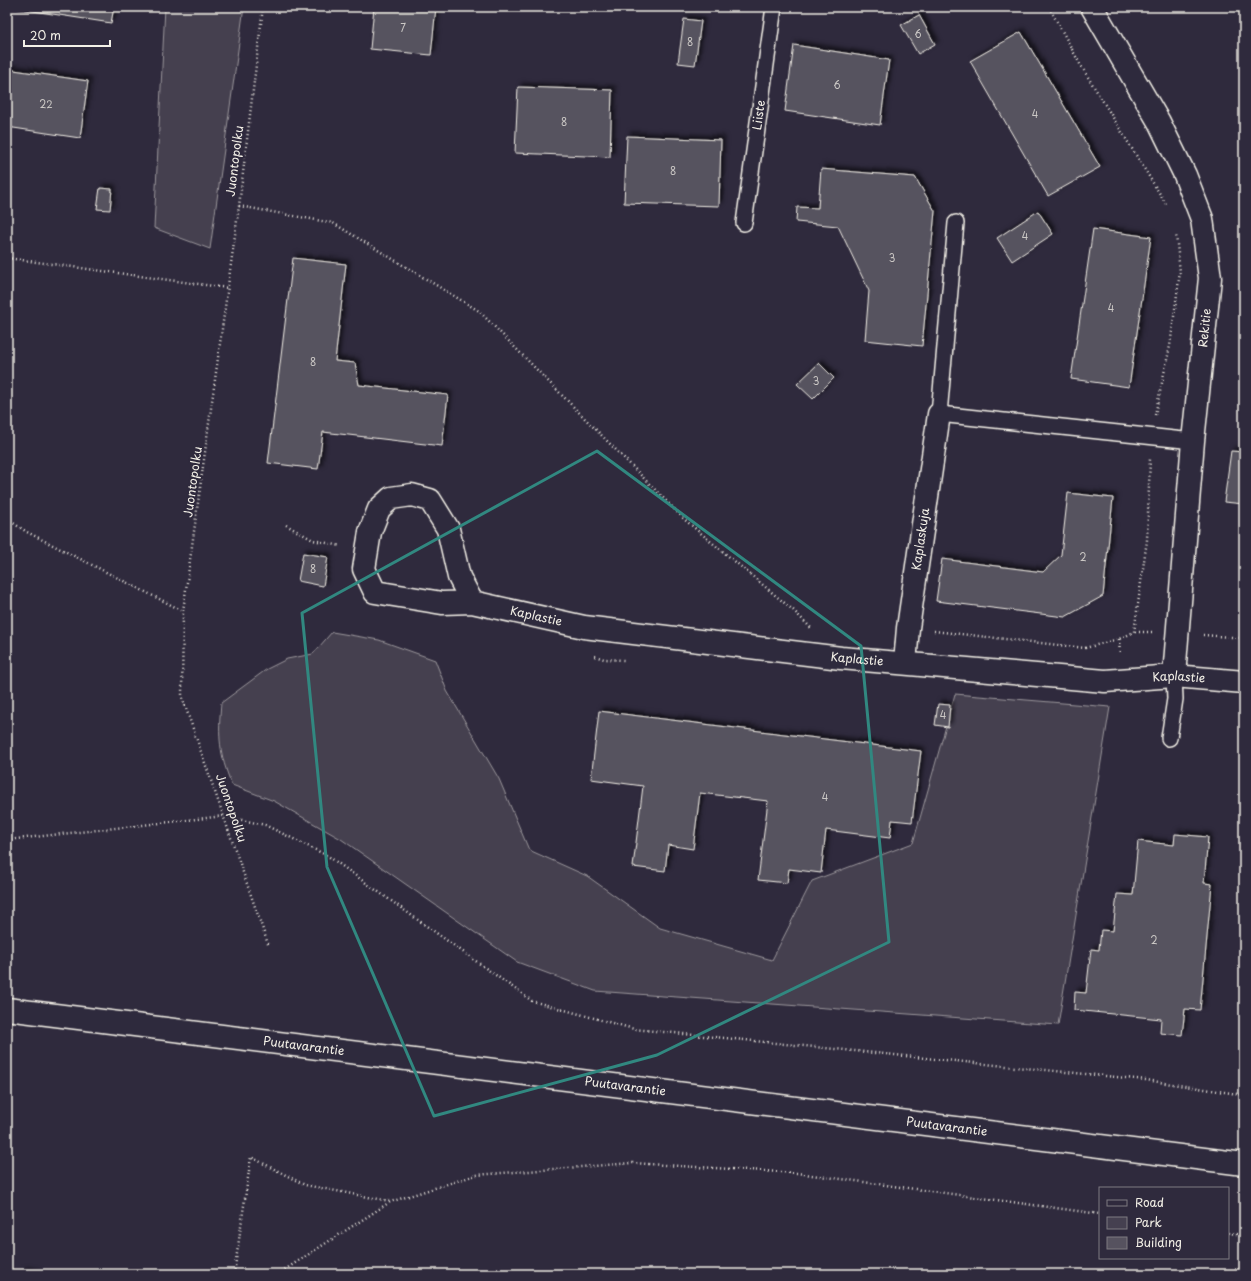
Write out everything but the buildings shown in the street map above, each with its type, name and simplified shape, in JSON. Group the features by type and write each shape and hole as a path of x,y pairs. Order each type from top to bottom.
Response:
{"street":[{"name":"Rekitie","path":"1092,7 1160,122 1185,175 1202,219 1210,278 1193,441 1174,676"},
{"name":"Kaplaskuja","path":"905,663 908,628 939,414"},
{"name":"Kaplastie","path":"472,602 459,577 448,529 430,500 412,495 391,498 379,509 370,532 364,570 375,592 442,603 472,602 584,627 841,658 1105,681 1174,676 1244,682"},
{"name":"Puutavarantie","path":"7,1009 1244,1164"}],"lane":[{"name":"Liiste","path":"744,223 774,7"},
{"path":"956,223 939,414 1151,435 1193,441"},
{"path":"1169,738 1175,699 1174,676"}],"path":[{"name":"Juontopolku","path":"263,7 239,206 183,611 182,697 269,947"},
{"path":"1049,7 1080,64 1169,209"},
{"path":"239,206 333,223 479,310 685,520 793,610 841,658"},
{"path":"908,628 1085,648 1120,639 1134,632 1147,540 1151,435 1170,346 1180,272 1175,230"},
{"path":"7,258 228,288"},
{"path":"7,519 27,532 183,611"},
{"path":"286,526 312,540 367,552"},
{"path":"7,840 224,816 265,825 328,856 532,1001 590,1017 634,1029 1146,1080 1244,1095"},
{"path":"234,1274 251,1156 304,1185 390,1202"},
{"path":"278,1274 390,1202 476,1175 632,1163 797,1173 1099,1214"},
{"path":"1244,1204 1242,1235 1244,1258"},
{"path":"1229,1233 1242,1235"}],"highlighted area":[{"path":"597,451 861,646 889,942 657,1055 434,1116 327,867 302,613"}],"green space":[{"path":"165,7 244,7 210,249 154,228"},
{"path":"332,632 379,640 435,660 447,691 499,779 529,850 587,876 660,928 772,960 812,881 913,843 955,694 1110,707 1058,1025 595,991 517,962 341,839 274,801 232,785 224,764 220,745 221,703 267,669 287,659 313,654"}]}
